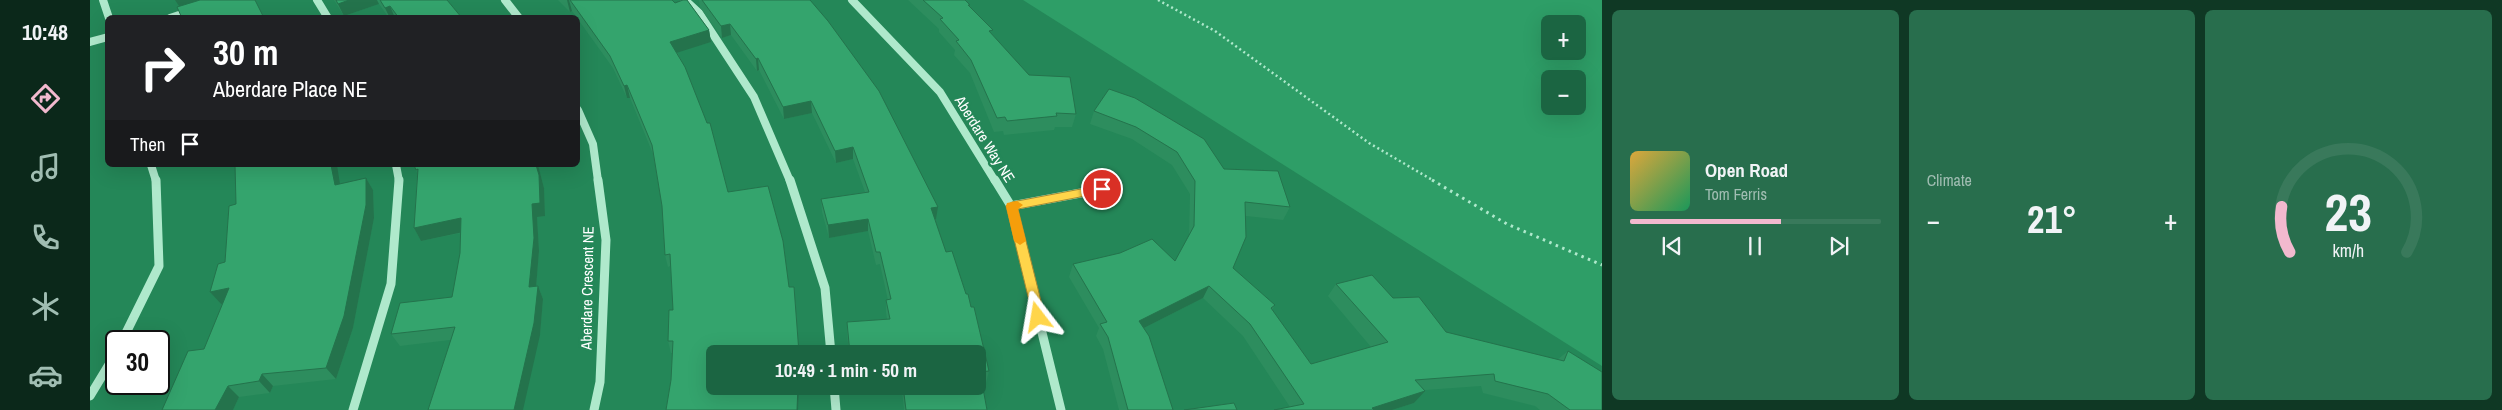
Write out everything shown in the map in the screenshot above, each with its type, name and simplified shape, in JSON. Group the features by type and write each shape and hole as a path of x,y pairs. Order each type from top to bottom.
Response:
{"street":[{"path":"103,0 108,15"},
{"path":"317,0 326,15"},
{"path":"505,0 517,15"},
{"path":"685,0 698,13 754,97 792,185 825,288 830,345"},
{"name":"Aberdare Way NE","path":"852,0 940,92 1012,206 1061,410"},
{"path":"179,15 198,9"},
{"path":"90,42 105,38"},
{"name":"Aberdare Crescent NE","path":"580,115 593,144 606,240 600,382 594,410"},
{"path":"127,330 159,266 156,180 153,167"},
{"path":"353,410 391,284 400,186 396,167"},
{"path":"1012,206 1102,189"},
{"path":"90,396 105,375"},
{"path":"835,395 836,410"}],"path":[{"path":"1158,0 1215,31 1377,148 1507,224 1602,265"}],"green space":[{"path":"1023,0 1602,0 1602,366"}],"building":[{"path":"200,0 255,0 262,15 181,15 177,7"},
{"path":"336,0 349,0 338,4"},
{"path":"380,0 447,0 460,15 397,15 390,6 385,8"},
{"path":"570,0 672,0 675,3 687,0 709,30 670,42 685,67 707,123 710,123 728,192 768,186 783,241 789,287 794,287 798,345 706,345 706,395 798,395 797,410 666,410 671,380 673,341 668,341 669,310 673,310 670,254 665,255 662,206 652,145 627,85 624,86 610,56"},
{"path":"702,0 810,0 828,21 879,91 938,207 931,208 946,252 952,251 971,307 974,307 983,345 849,345 847,322 890,319 886,300 891,299 880,252 876,252 868,219 828,225 821,199 869,192 853,147 835,151 811,101 783,107 758,58 756,59 730,24 721,26"},
{"path":"923,0 965,0 993,30 989,31 1029,75 1070,77 1076,114 1056,113 1057,116 1007,121 1005,117 997,118 971,60 956,41 959,40 940,19 943,18"},
{"path":"1109,89 1135,98 1204,139 1224,169 1278,171 1290,207 1245,202 1246,237 1233,268 1275,305 1271,308 1311,364 1388,342 1336,284 1372,275 1393,298 1419,297 1446,332 1564,361 1568,351 1602,372 1602,410 1570,410 1548,394 1495,381 1494,374 1415,380 1425,391 1372,408 1374,410 1274,410 1304,404 1250,324 1209,286 1139,321 1149,336 1173,410 1128,410 1108,337 1100,324 1107,322 1073,264 1120,253 1152,239 1175,261 1194,226 1195,181 1177,152 1136,127 1094,111"},
{"path":"235,167 331,167 335,185 366,178 366,205 344,316 326,368 262,374 259,381 228,386 215,410 162,410 188,351 204,349 229,288 210,292 218,264 225,262 229,206 236,204"},
{"path":"415,167 537,167 539,175 540,203 532,204 534,238 529,287 538,286 534,323 514,410 428,410 455,327 391,334 400,303 452,297 460,253 461,218 414,228 418,169 416,170"},
{"path":"986,358 989,371 986,371"},
{"path":"904,395 984,395 987,410 906,410"},
{"path":"1234,403 1237,410 1184,410"}],"slow traffic":[{"path":"1017,205 1012,206 1020,241"}],"route":[{"path":"1038,317 1012,206 1102,189"}]}
